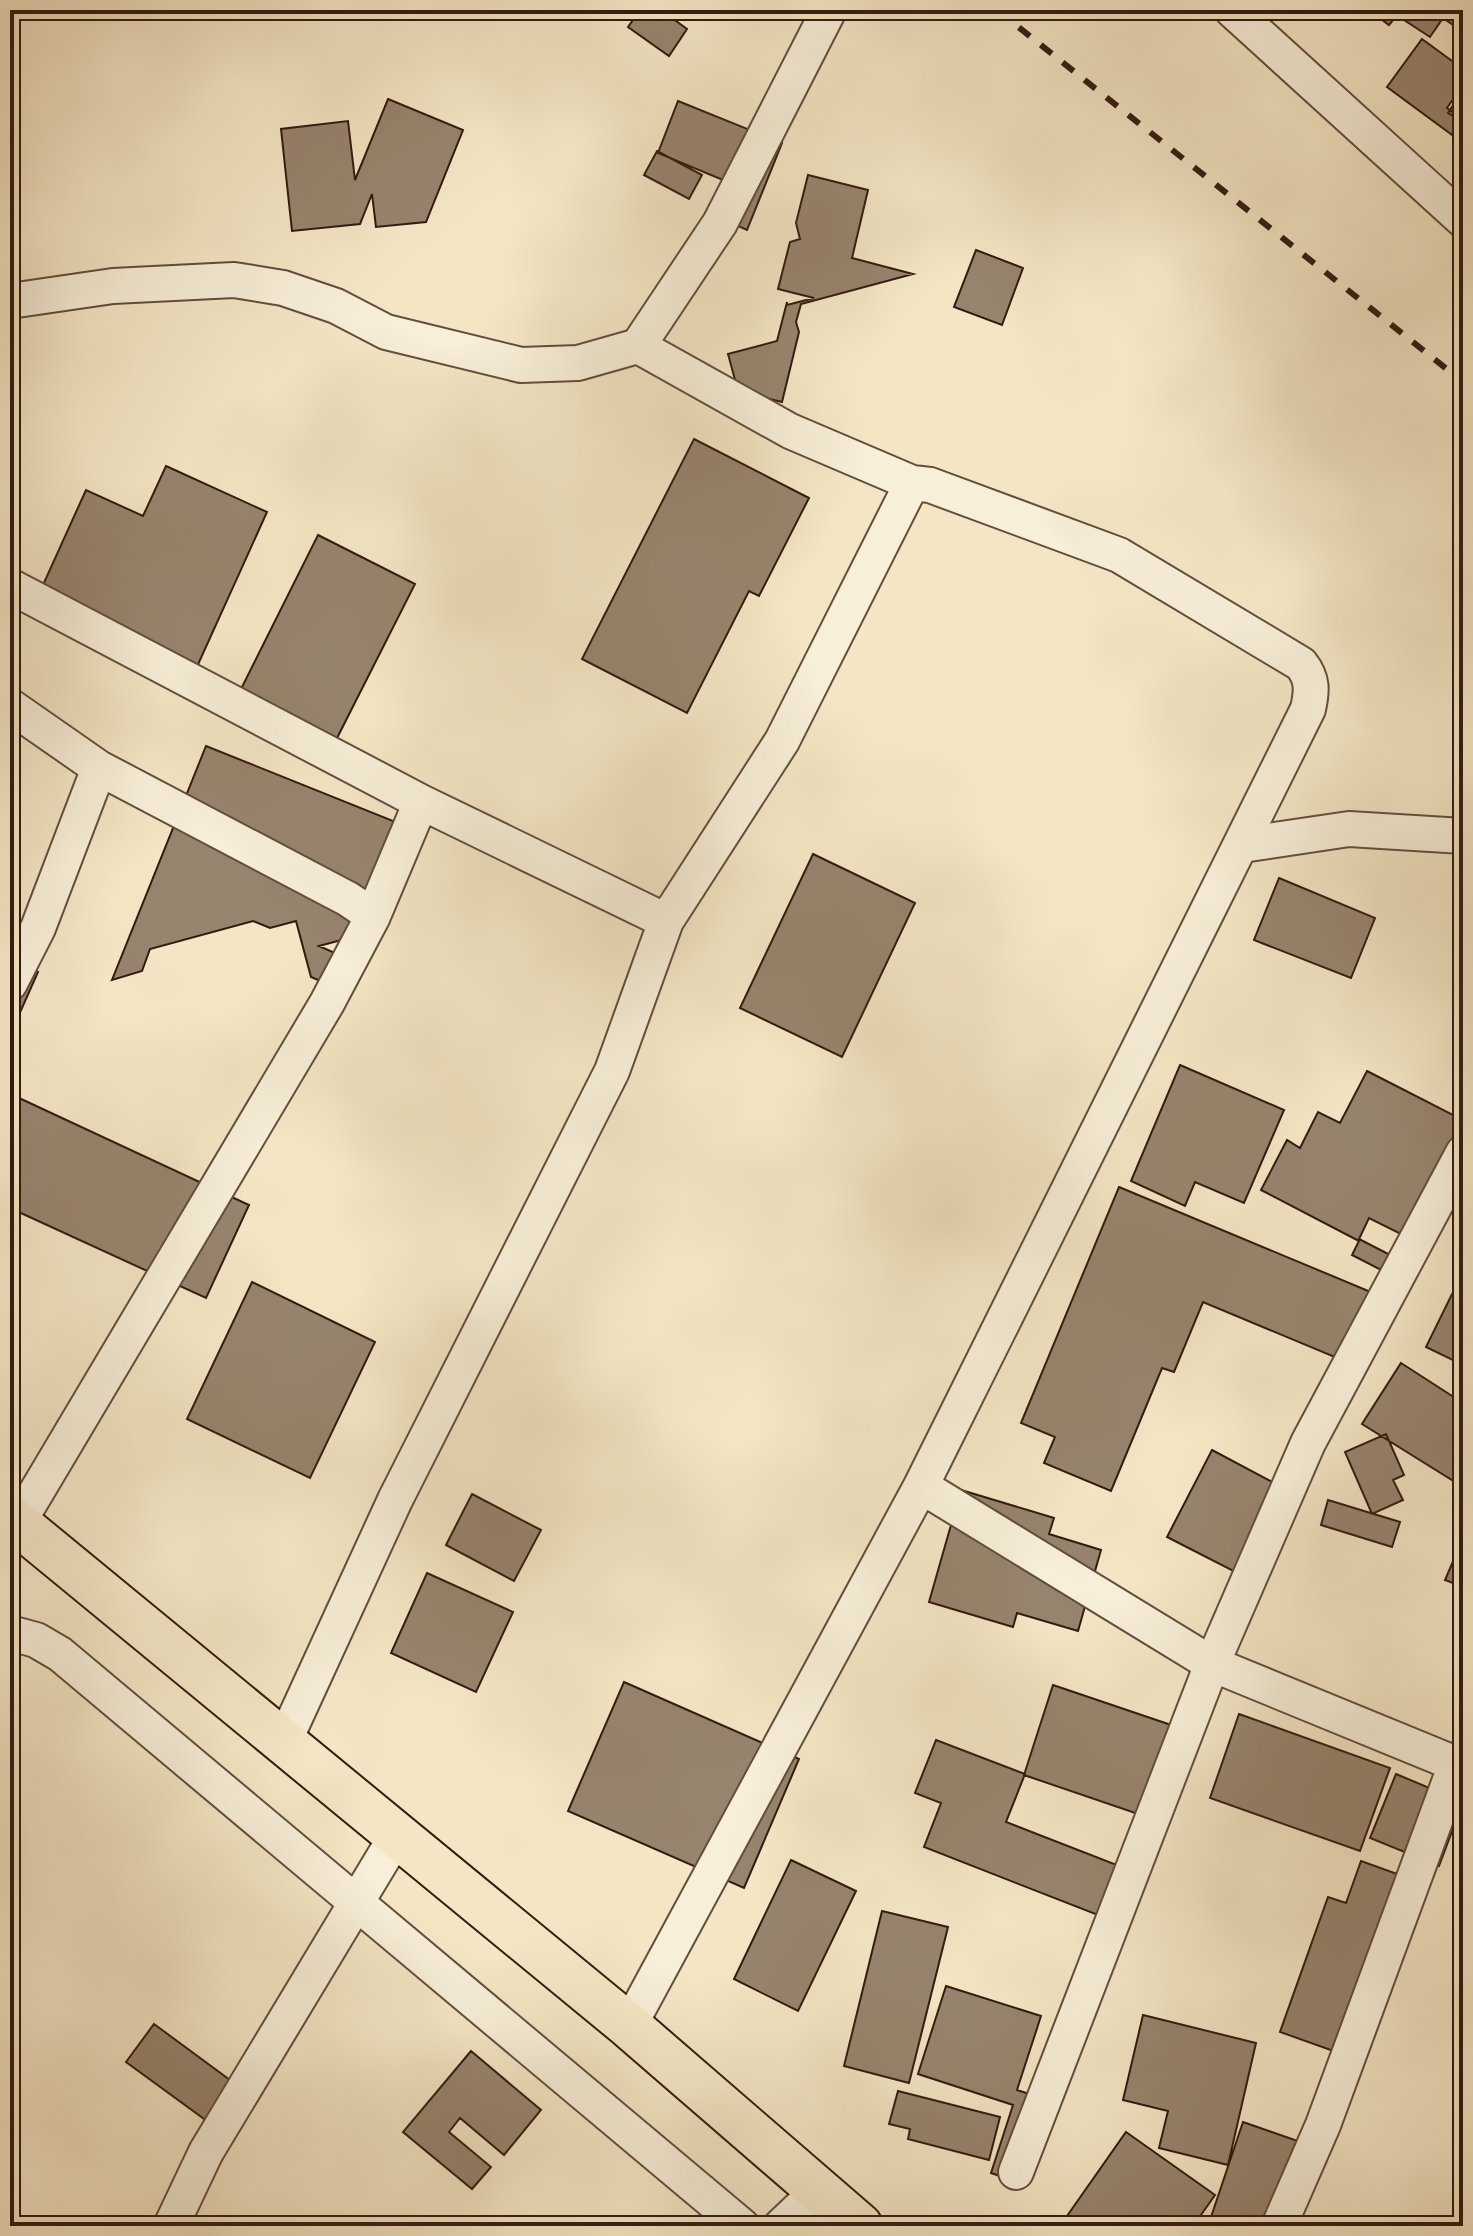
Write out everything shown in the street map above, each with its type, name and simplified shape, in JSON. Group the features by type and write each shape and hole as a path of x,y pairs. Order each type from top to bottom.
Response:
{"main road":[{"path":"14,1520 629,2026 860,2226"}],"street":[{"path":"10,301 113,286 234,280 283,288 336,306 386,332 521,365 578,363 638,346 720,223 829,10"},
{"path":"1232,10 1463,220"},
{"path":"629,2026 921,1486 1242,845 1308,709 1311,692 1310,676 1301,664 1119,555 930,485 912,483 790,431 638,346"},
{"path":"283,1744 395,1500 612,1071 666,921 782,741 912,483"},
{"path":"10,586 421,802 666,921"},
{"path":"10,706 99,768 348,899 373,916"},
{"path":"10,983 38,928 99,768"},
{"path":"14,1520 327,1003 373,916 421,802"},
{"path":"1242,845 1349,829 1463,836"},
{"path":"1016,2172 1212,1664 1308,1443 1463,1153"},
{"path":"921,1486 1212,1664 1460,1757 1323,2125 1279,2226"},
{"path":"10,1633 36,1640 60,1654 742,2226"},
{"path":"171,2226 206,2152 397,1835"},
{"path":"781,2226 819,2190"}],"building":[{"path":"640,10 661,10 687,29 669,56 628,27"},
{"path":"1369,10 1401,10 1389,25"},
{"path":"1411,10 1463,10 1463,32 1443,18 1430,37 1404,20"},
{"path":"1422,39 1463,69 1463,85 1447,108 1463,120 1463,143 1387,87"},
{"path":"1463,90 1463,122 1448,113"},
{"path":"388,99 463,130 426,222 376,227 372,194 360,224 292,231 281,129 348,121 355,180"},
{"path":"678,101 782,143 747,230 715,216 728,182 658,153"},
{"path":"657,151 702,175 689,199 644,175"},
{"path":"808,175 868,190 852,258 913,274 801,304 796,322 799,332 782,402 738,391 728,354 777,341 787,302 787,305 814,298 778,289 790,242 800,239 796,223"},
{"path":"976,250 1023,268 1002,325 954,307"},
{"path":"694,439 809,498 759,596 749,591 687,713 582,659"},
{"path":"166,466 267,512 196,669 38,596 86,490 143,516"},
{"path":"318,535 415,584 335,742 229,713"},
{"path":"206,746 418,831 379,930 319,946 337,954 325,983 311,977 296,921 270,928 253,921 150,949 142,971 112,980"},
{"path":"813,854 915,903 842,1057 740,1008"},
{"path":"1279,878 1375,918 1351,978 1254,940"},
{"path":"10,959 38,972 10,1035"},
{"path":"1180,1065 1284,1110 1244,1203 1195,1182 1185,1206 1131,1181"},
{"path":"1367,1071 1463,1120 1463,1151 1417,1242 1369,1218 1359,1239 1398,1259 1391,1275 1352,1255 1359,1241 1261,1190 1287,1140 1300,1148 1318,1112 1340,1123"},
{"path":"19,1098 249,1205 206,1298 10,1208 10,1119"},
{"path":"1119,1187 1378,1295 1349,1363 1203,1302 1174,1372 1162,1368 1111,1491 1044,1463 1055,1437 1021,1423"},
{"path":"252,1282 375,1342 310,1478 187,1419"},
{"path":"1452,1294 1463,1299 1463,1365 1426,1347"},
{"path":"1401,1363 1463,1403 1463,1480 1460,1485 1362,1424"},
{"path":"1386,1434 1404,1475 1393,1480 1403,1500 1372,1514 1345,1452"},
{"path":"1212,1450 1291,1492 1247,1578 1167,1537"},
{"path":"961,1490 1054,1518 1049,1534 1101,1550 1078,1631 1017,1613 1013,1627 929,1602"},
{"path":"472,1494 541,1530 514,1581 446,1545"},
{"path":"1328,1500 1400,1522 1392,1547 1321,1525"},
{"path":"1463,1538 1463,1587 1445,1580"},
{"path":"427,1573 513,1612 476,1692 391,1653"},
{"path":"624,1682 799,1759 744,1888 568,1811"},
{"path":"1053,1685 1174,1726 1144,1816 1024,1775"},
{"path":"1239,1714 1390,1768 1360,1851 1210,1798"},
{"path":"936,1740 1025,1774 1006,1822 1140,1874 1121,1924 924,1847 941,1803 915,1793"},
{"path":"1396,1774 1463,1802 1439,1866 1370,1838"},
{"path":"791,1860 856,1891 798,2011 734,1979"},
{"path":"1361,1861 1425,1884 1356,2059 1280,2032 1328,1897 1346,1903"},
{"path":"882,1911 948,1927 909,2083 844,2066"},
{"path":"946,1986 1041,2016 1017,2090 1053,2102 1027,2185 991,2173 1013,2105 918,2074"},
{"path":"1143,2015 1256,2043 1228,2165 1159,2148 1168,2111 1123,2100"},
{"path":"154,2024 234,2083 207,2121 126,2062"},
{"path":"471,2051 541,2110 504,2155 460,2118 449,2132 491,2167 472,2189 403,2132"},
{"path":"898,2091 1000,2117 989,2160 908,2139 910,2129 889,2124"},
{"path":"1243,2122 1312,2146 1285,2226 1208,2226"},
{"path":"1126,2132 1215,2195 1201,2215 1216,2226 1060,2226"}],"railway":[{"path":"997,10 1463,382"}]}
